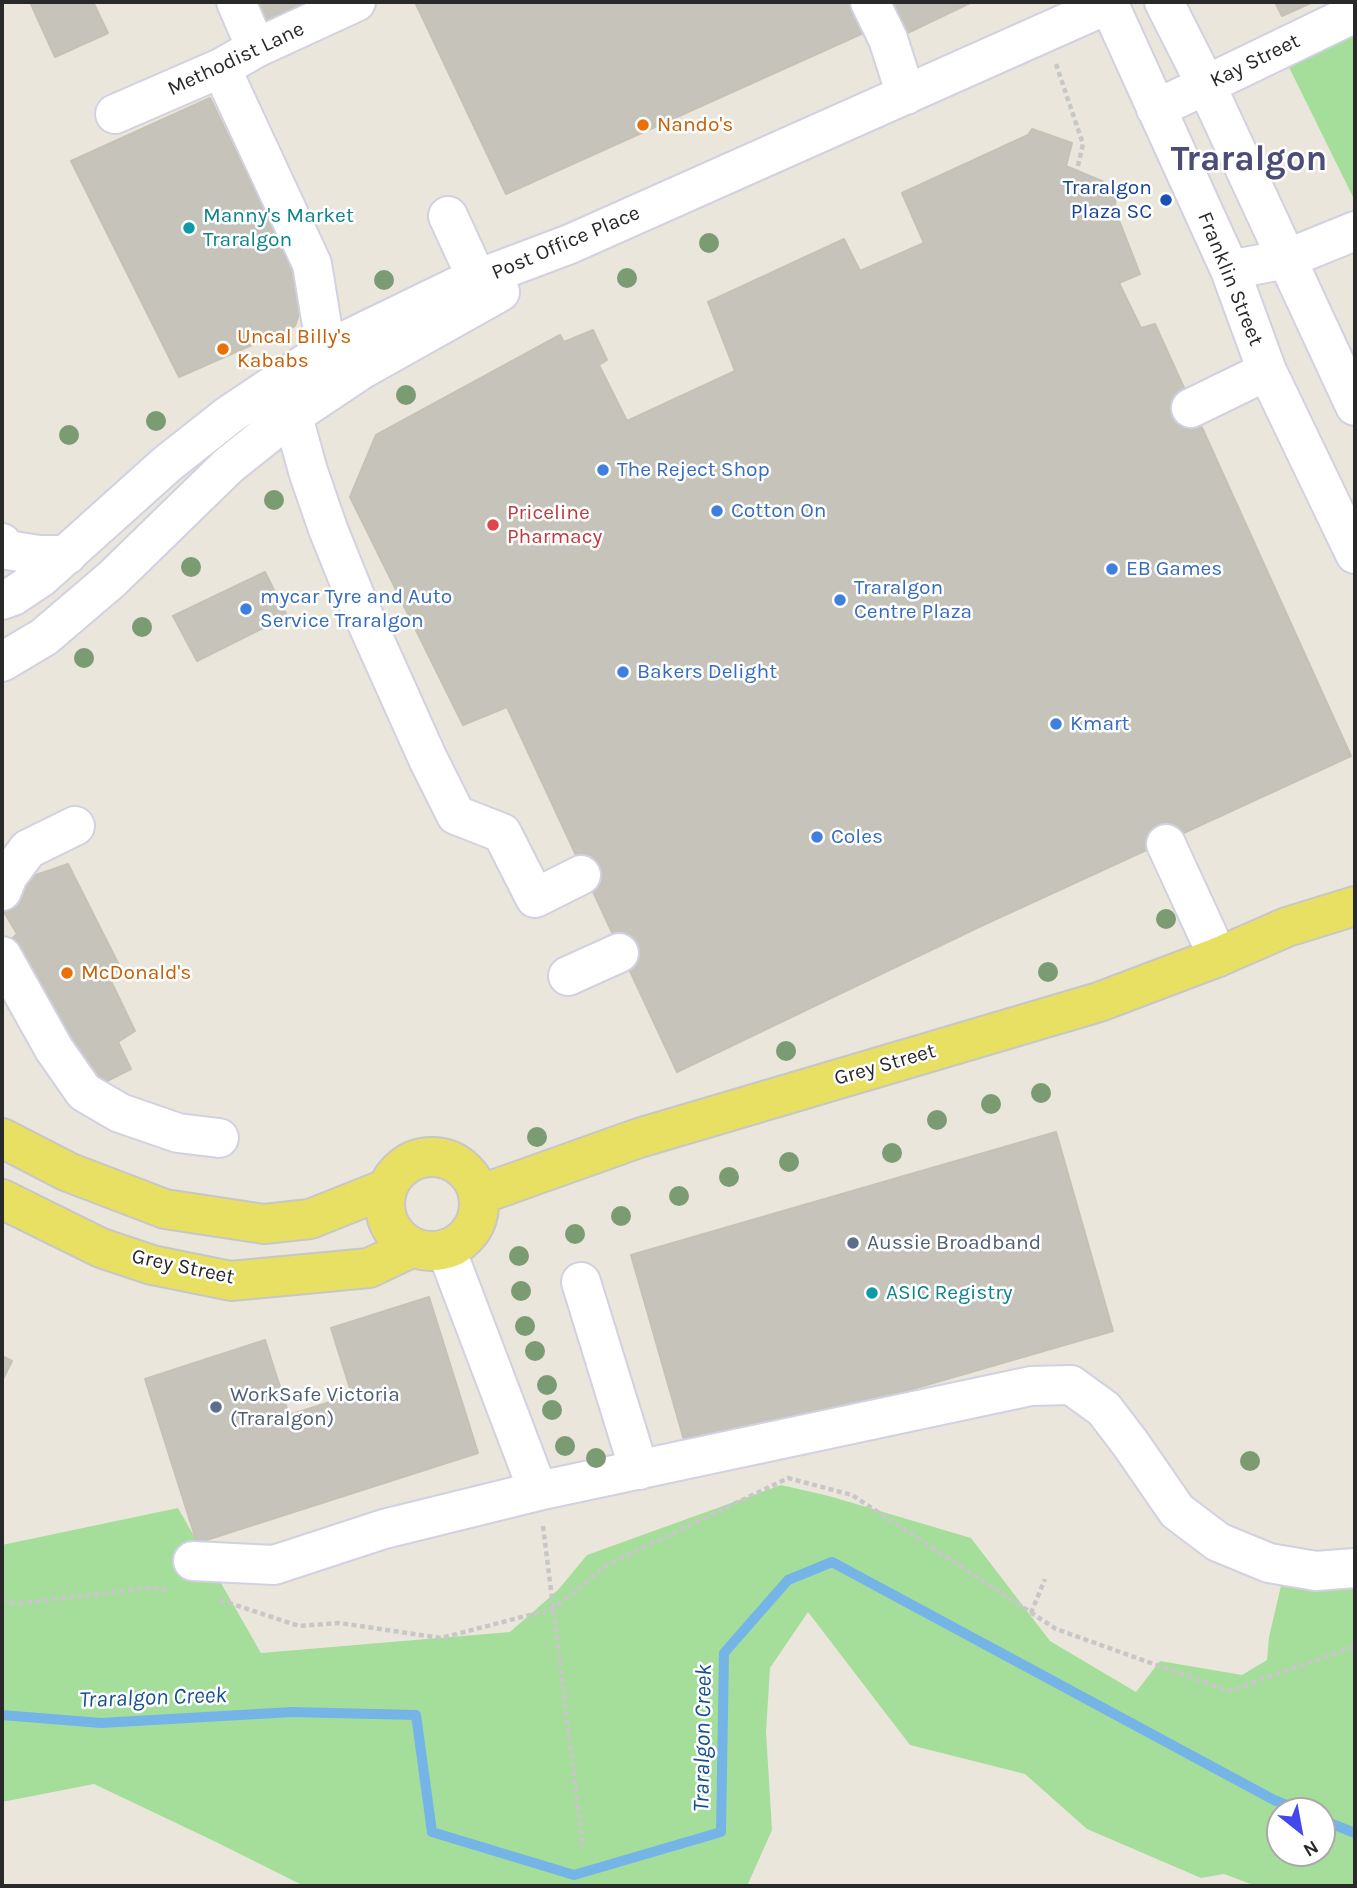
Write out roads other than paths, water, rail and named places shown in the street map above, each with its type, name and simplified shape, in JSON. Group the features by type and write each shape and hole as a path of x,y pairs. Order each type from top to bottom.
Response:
{"main road":[{"name":"Grey Street","path":"1287,927 1355,885"},
{"name":"Grey Street","path":"479,1195 639,1138 1099,1002 1219,957 1287,927 1355,906"},
{"path":"2,1122 92,1165 164,1209"},
{"path":"2,1139 68,1172 164,1209 264,1224 310,1219 388,1188"},
{"path":"431,1157 450,1161 469,1174 474,1182 479,1195 478,1214 471,1231 461,1241 429,1248 397,1235 391,1227 386,1212 388,1188 401,1169 416,1160 431,1157"},
{"name":"Grey Street","path":"2,1199 101,1248 152,1265 231,1281 369,1268 429,1248"},
{"path":"152,1265 164,1209"},
{"path":"2,1225 80,1254 101,1248"}],"street":[{"path":"236,2 256,48"},
{"name":"Methodist Lane","path":"115,114 221,68 256,48 356,2"},
{"path":"870,2 888,39 906,95"},
{"path":"1164,2 1206,85 1355,407"},
{"name":"Post Office Place","path":"2,600 40,578 167,464 229,415 288,397 326,350 456,287 570,244 1109,3"},
{"name":"Franklin Street","path":"1109,3 1230,270 1267,371 1355,554"},
{"name":"Kay Street","path":"1156,109 1355,13"},
{"path":"221,68 312,264 326,350"},
{"path":"448,216 477,279"},
{"path":"1230,270 1286,259 1355,230"},
{"path":"2,662 44,637 113,579 229,465 288,397 360,370 548,266 570,244"},
{"path":"1191,408 1267,371"},
{"path":"288,397 308,471 328,529 428,759 456,815 502,833 535,898 581,875"},
{"path":"2,543 7,550 39,555 67,555"},
{"path":"2,891 8,876 28,849 75,826"},
{"path":"1166,844 1219,957"},
{"path":"568,976 619,953"},
{"path":"2,956 54,1049 84,1092 120,1113 178,1133 219,1138"},
{"path":"429,1248 538,1491"},
{"path":"581,1282 639,1470"},
{"path":"186,1575 274,1565 384,1529 538,1491 1031,1386 1071,1385 1104,1409 1177,1511 1218,1542 1269,1563 1316,1571 1355,1569"}],"waterway":[{"name":"Traralgon Creek","path":"2,1715 101,1723 292,1712 416,1715 432,1832 574,1875 721,1832 724,1653 788,1580 832,1562 1268,1797"},
{"name":"Traralgon Creek","path":"1336,1826 1355,1833"}],"place":[{"name":"Nando's","path":"643,125"},
{"name":"Traralgon Plaza SC","path":"1166,200"},
{"name":"Manny's Market Traralgon","path":"189,228"},
{"name":"Uncal Billy's Kababs","path":"223,349"},
{"name":"The Reject Shop","path":"603,470"},
{"name":"Cotton On","path":"717,511"},
{"name":"Priceline Pharmacy","path":"493,525"},
{"name":"EB Games","path":"1112,569"},
{"name":"Traralgon Centre Plaza","path":"840,600"},
{"name":"mycar Tyre and Auto Service Traralgon","path":"246,609"},
{"name":"Bakers Delight","path":"623,672"},
{"name":"Kmart","path":"1056,724"},
{"name":"Coles","path":"817,837"},
{"name":"McDonald's","path":"67,973"},
{"name":"Aussie Broadband","path":"853,1243"},
{"name":"ASIC Registry","path":"872,1293"},
{"name":"WorkSafe Victoria (Traralgon)","path":"216,1407"}],"district":[{"name":"Traralgon","path":"1249,160"}]}
